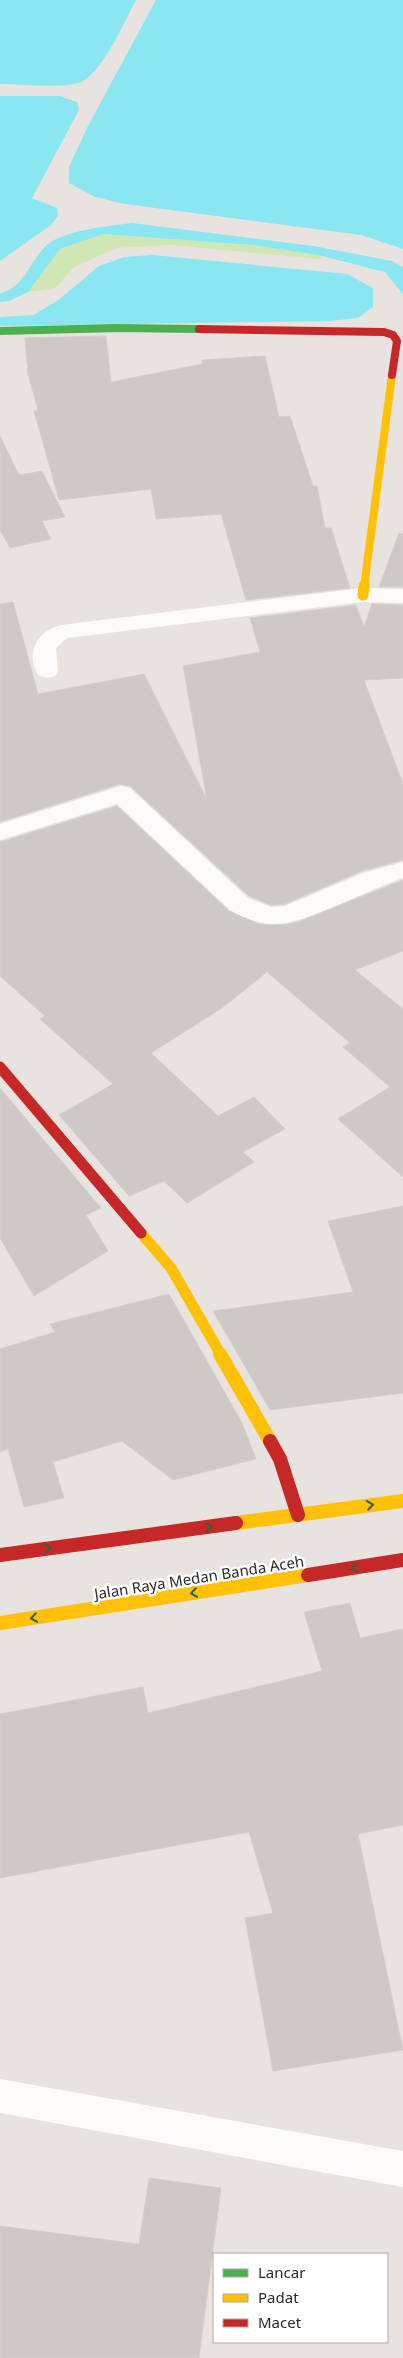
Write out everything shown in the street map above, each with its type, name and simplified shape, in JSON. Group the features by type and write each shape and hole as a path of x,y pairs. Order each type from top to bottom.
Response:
{"main road":[{"path":"0,331 117,328 384,332 393,335 397,340 363,595"},
{"path":"0,1067 171,1268 280,1459 298,1515"},
{"path":"0,1554 403,1501"},
{"name":"Jalan Raya Medan Banda Aceh","path":"0,1623 403,1560"}],"street":[{"path":"47,671 42,654 48,640 61,632 363,595 403,596"},
{"path":"0,832 121,794 239,904 254,912 271,916 289,914 372,879 403,870"},
{"path":"0,2096 403,2169"}],"green space":[{"path":"103,234 252,245 318,255 323,258 170,245 116,248 74,267 55,288 28,292 60,249"}],"water":[{"path":"0,0 136,0 112,46 89,77 74,84 53,86 0,84"},
{"path":"156,0 403,0 403,249 361,235 125,204 95,197 69,183 69,167 88,126"},
{"path":"0,96 59,96 77,102 79,110 32,198 57,208 58,216 51,225 0,261"},
{"path":"132,223 313,246 392,261 403,267 403,294 385,272 318,255 252,245 103,234 60,249 28,292 9,301 0,302 0,293 15,286 41,251 55,240 76,232"},
{"path":"153,255 347,274 373,288 373,307 358,318 329,321 0,326 0,317 33,315 57,301 99,266 124,257"}],"building":[{"path":"106,336 111,382 202,364 202,360 265,356 279,417 290,416 313,486 317,486 325,528 331,528 350,588 246,600 221,514 156,519 151,489 59,500 34,411 38,410 28,374 25,338"},
{"path":"0,436 19,475 42,471 65,517 42,521 51,539 10,548 0,530"},
{"path":"399,533 403,534 403,587 379,587"},
{"path":"13,602 38,694 144,674 207,800 183,666 260,652 250,618 356,605 364,627 372,604 403,605 403,678 364,680 403,784 403,860 362,871 285,904 271,905 249,896 130,786 120,784 0,822 0,604"},
{"path":"117,806 229,911 259,924 282,925 298,922 403,880 403,951 355,970 403,1009 403,1177 338,1119 390,1087 343,1047 350,1043 267,972 222,1008 151,1053 218,1116 254,1097 285,1129 243,1152 254,1162 187,1203 164,1181 129,1196 59,1115 113,1084 40,1019 45,1016 0,976 0,842"},
{"path":"0,1088 101,1208 86,1215 108,1251 34,1296 0,1238"},
{"path":"403,1206 403,1393 270,1410 213,1311 353,1292 328,1221"},
{"path":"169,1294 242,1423 256,1459 173,1480 122,1441 53,1462 64,1498 24,1507 8,1449 0,1452 0,1349 55,1332 50,1324"},
{"path":"350,1603 360,1638 403,1629 403,1825 358,1834 403,2050 273,2071 245,1918 273,1913 249,1832 0,1878 0,1714 143,1687 148,1713 322,1671 304,1612"},
{"path":"149,2178 221,2188 199,2358 0,2358 0,2226 139,2244"}],"traffic: fast":[{"path":"0,331 117,328 199,329"}],"traffic: slow":[{"path":"363,595 392,375"},
{"path":"141,1233 171,1268 270,1441"},
{"path":"236,1523 403,1501"},
{"path":"0,1623 308,1575"}],"traffic: jam":[{"path":"199,329 384,332 393,335 397,341 392,375"},
{"path":"0,1067 141,1233"},
{"path":"270,1441 280,1459 298,1515"},
{"path":"0,1555 236,1523"},
{"path":"308,1575 403,1560"}]}
